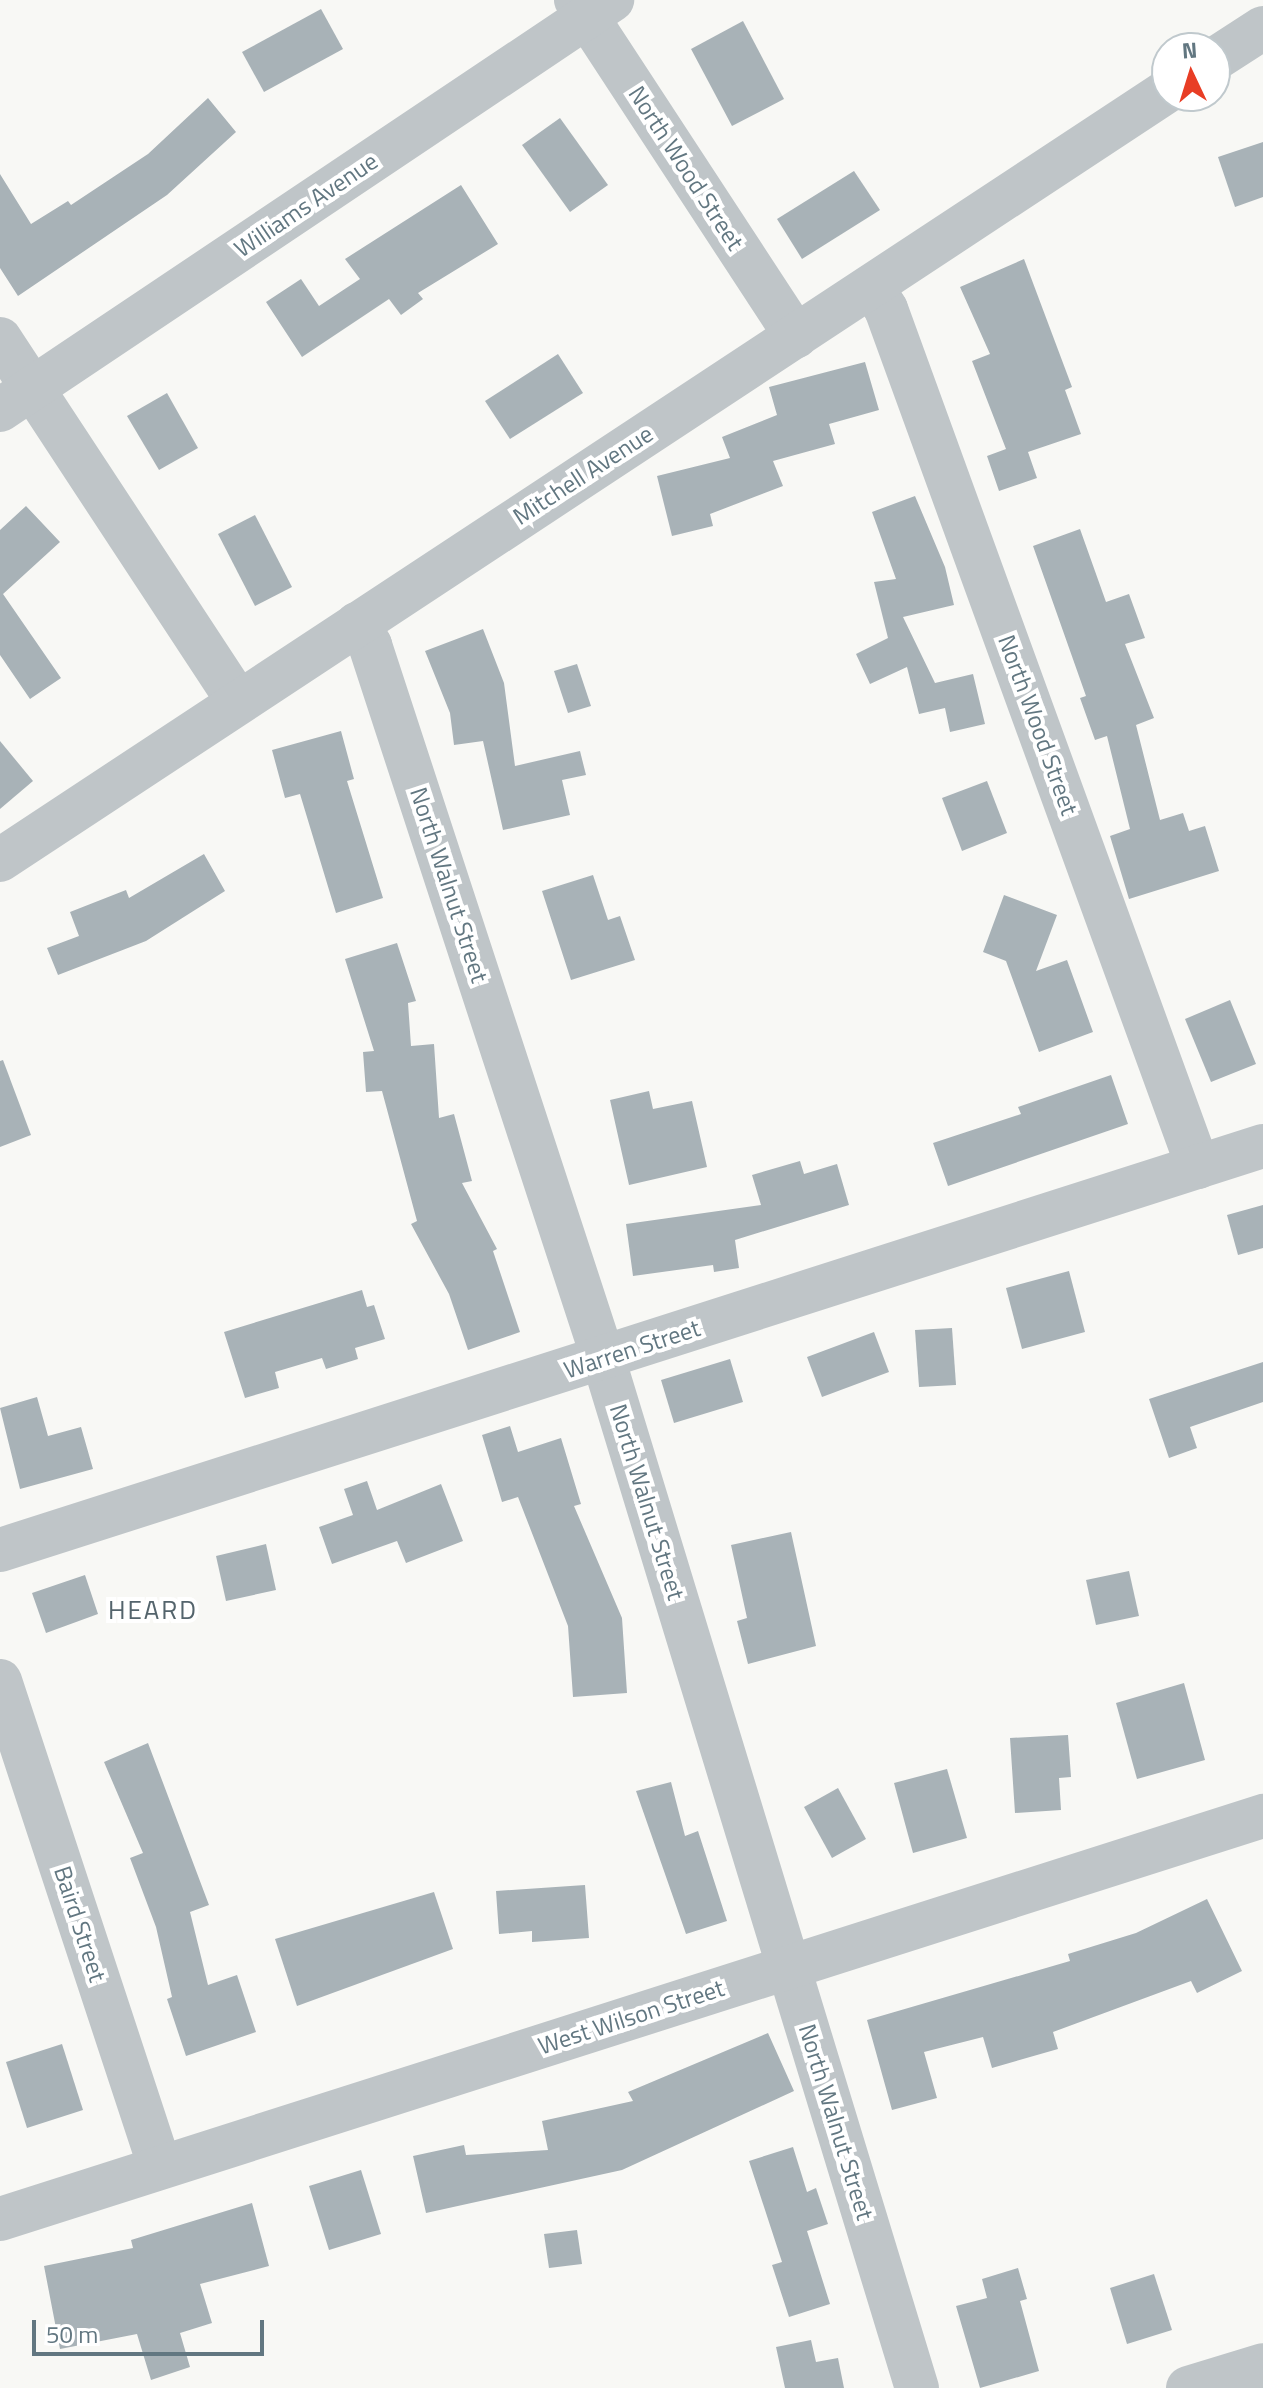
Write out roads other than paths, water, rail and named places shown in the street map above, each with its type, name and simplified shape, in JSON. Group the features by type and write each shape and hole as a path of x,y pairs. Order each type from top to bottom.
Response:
{"street":[{"name":"North Wood Street","path":"591,5 796,336"},
{"name":"Williams Avenue","path":"17,399 591,5"},
{"path":"1231,49 1263,28"},
{"name":"Mitchell Avenue","path":"0,860 1151,102"},
{"name":"North Wood Street","path":"872,286 886,309 1198,1167"},
{"path":"0,339 17,399 238,702"},
{"name":"North Walnut Street","path":"357,624 370,645 603,1358 917,2388"},
{"name":"Warren Street","path":"0,1550 1263,1146"},
{"name":"Baird Street","path":"0,1681 160,2167"},
{"name":"West Wilson Street","path":"0,2219 1263,1816"},
{"path":"1188,2388 1263,2365"}],"district":[{"name":"HEARD","path":"153,1610"}]}
